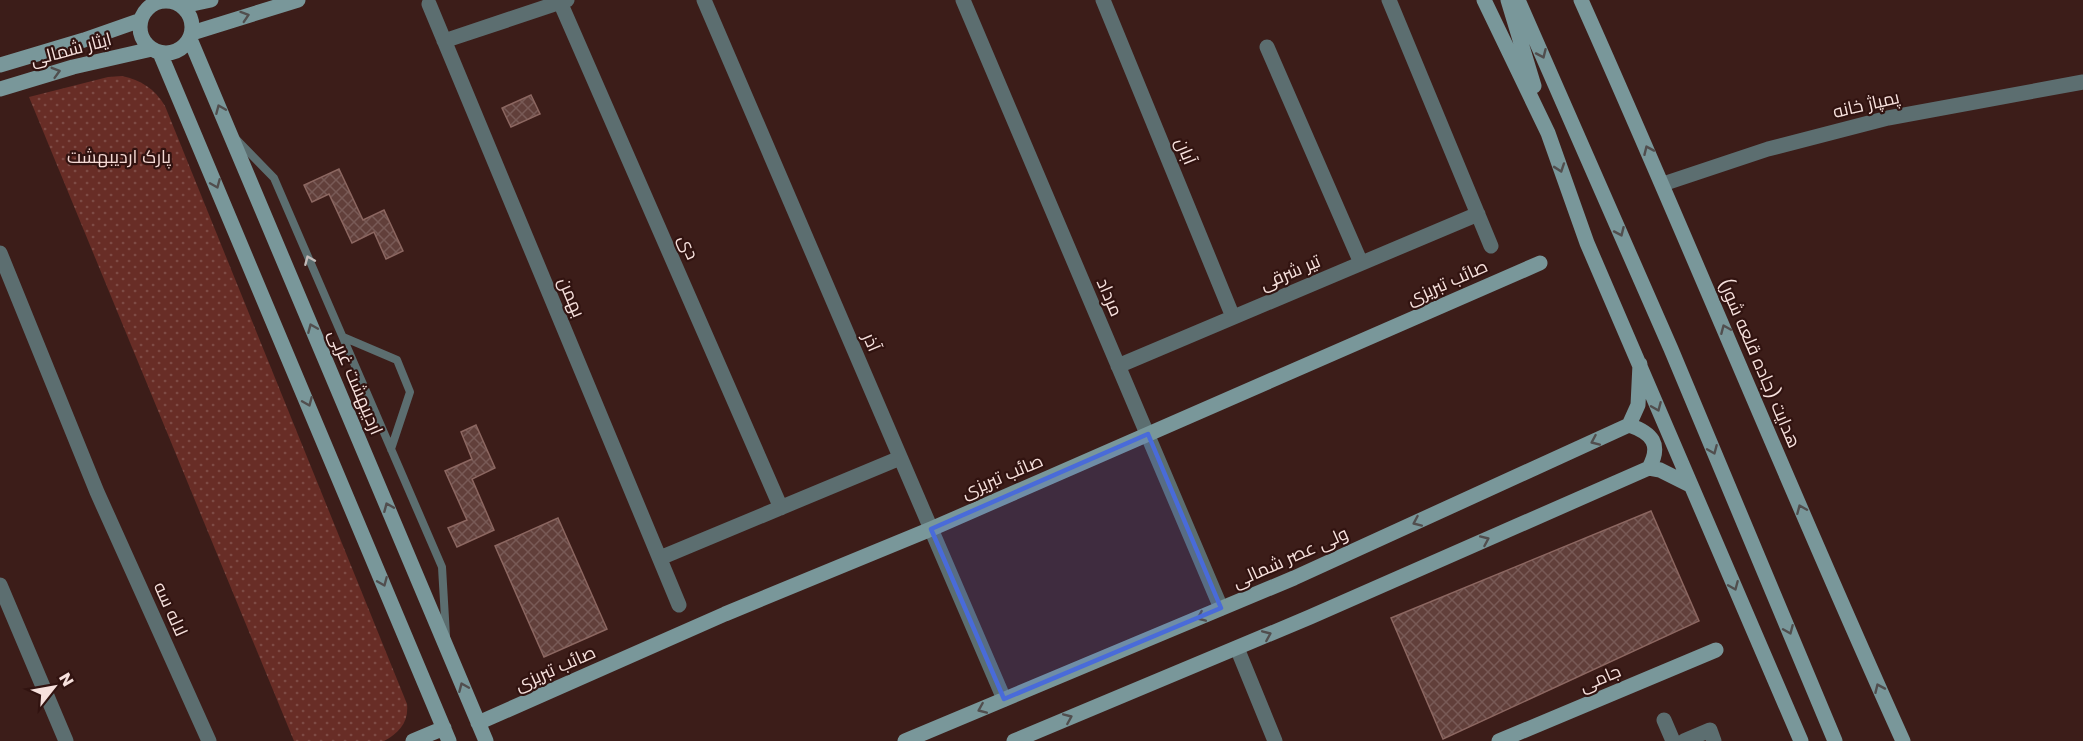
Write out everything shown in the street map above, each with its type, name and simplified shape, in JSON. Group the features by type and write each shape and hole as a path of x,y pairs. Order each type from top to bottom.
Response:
{"main road":[{"path":"211,0 179,3 160,1 152,4 143,10 141,36 156,51 447,734 413,741"},
{"path":"191,36 298,0"},
{"path":"1484,0 1548,133"},
{"path":"1508,0 1576,217 1801,741"},
{"path":"1518,0 1675,360 1835,741"},
{"name":"هدایت (جاده قلعه شور)","path":"1581,0 1663,184 1837,595 1903,741"},
{"path":"156,51 174,52 186,45 191,36 191,18 179,3"},
{"name":"ایثار شمالی","path":"0,65 84,40 143,10"},
{"name":"اردیبهشت غربی","path":"191,36 486,741"},
{"name":"ایثار شمالی","path":"0,89 73,67 156,51"},
{"name":"صائب تبریزی","path":"478,723 736,610 931,529 1540,263"},
{"path":"1640,364 1638,405 1629,425 1647,431 1654,442 1654,459 1649,468"},
{"name":"ولی عصر شمالی","path":"905,741 1305,573 1629,425"},
{"path":"1018,740 1237,648 1649,468 1660,470 1690,485"},
{"name":"جامی","path":"1499,741 1716,650"}],"street":[{"name":"آذر","path":"704,0 1004,699"},
{"name":"مرداد","path":"963,0 1221,608"},
{"name":"آبان","path":"1102,0 1233,317"},
{"path":"1389,0 1491,246"},
{"path":"444,41 563,1"},
{"name":"دی","path":"563,1 781,508"},
{"name":"بهمن","path":"429,4 680,605"},
{"path":"1268,47 1361,263"},
{"name":"پمپاژ خانه","path":"1663,184 1768,149 1888,117 2083,82"},
{"name":"تیر شرقی","path":"1118,366 1478,214"},
{"name":"لاله سه","path":"0,253 97,492 209,741"},
{"path":"660,558 900,458"},
{"path":"0,585 66,741"},
{"path":"1237,648 1275,741"},
{"path":"1664,720 1673,741"},
{"path":"1684,741 1710,730 1714,741"}],"lane":[{"path":"231,134 274,178 442,567 447,648"},
{"path":"343,337 397,360 410,392 391,449"}],"highlighted area":[{"path":"1148,434 1221,608 1004,699 931,529"}],"green space":[{"name":"پارک اردیبهشت","path":"122,76 147,86 165,106 407,704 405,722 384,741 294,741 29,97 108,77"}],"building":[{"path":"531,95 540,114 511,127 502,108"},
{"path":"339,169 363,220 384,210 403,251 386,259 374,232 352,243 329,194 312,202 304,185"},
{"path":"476,425 495,468 472,479 494,530 457,547 448,528 467,520 445,471 472,459 461,432"},
{"path":"1651,511 1699,621 1443,739 1391,618"},
{"path":"558,518 607,629 544,657 495,546"}]}
